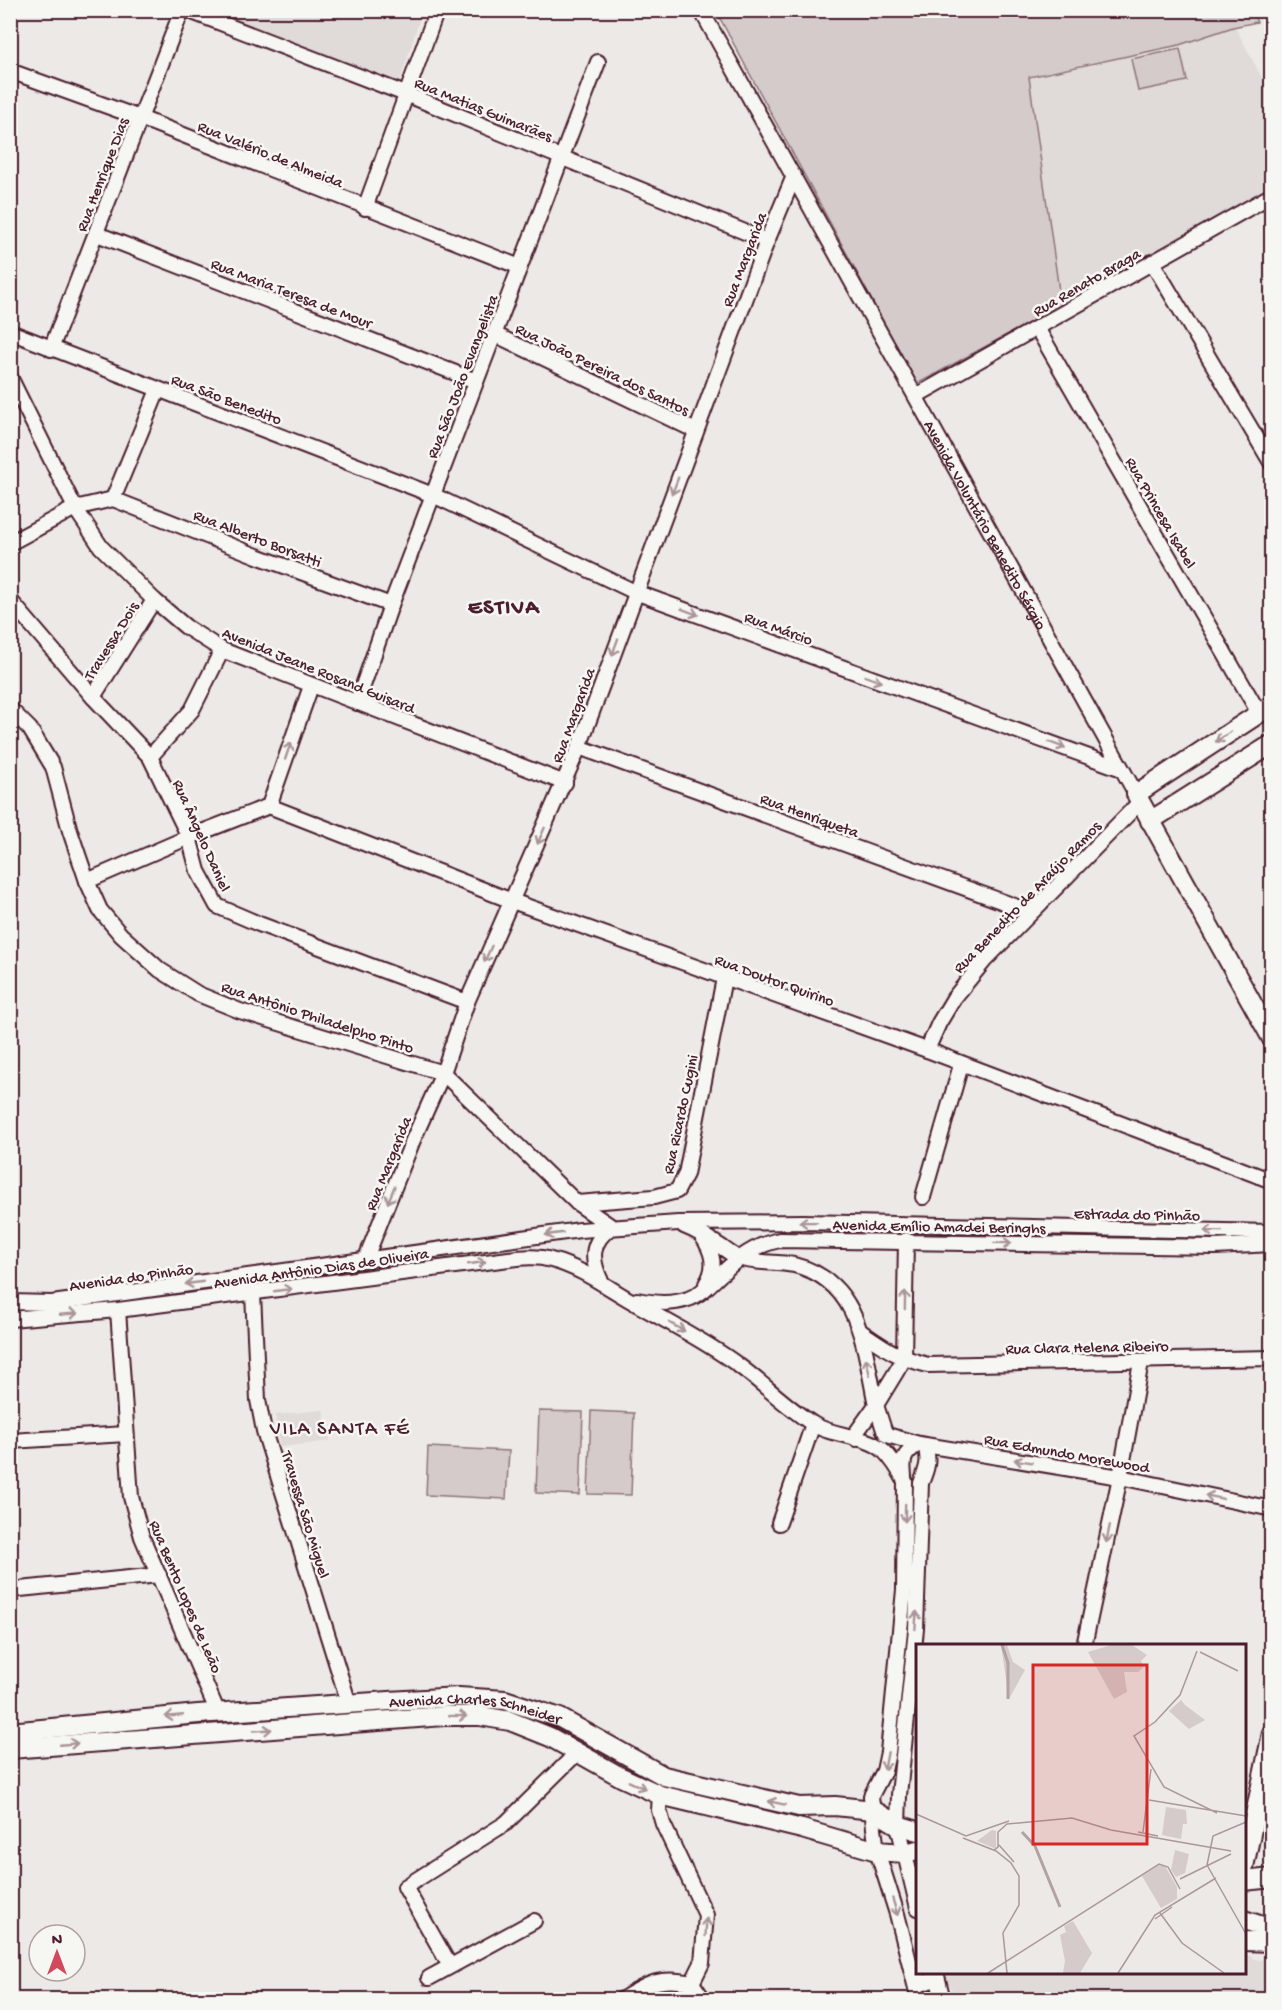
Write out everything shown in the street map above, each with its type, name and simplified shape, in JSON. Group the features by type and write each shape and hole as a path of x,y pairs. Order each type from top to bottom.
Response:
{"main road":[{"path":"1138,798 1265,709"},
{"path":"1150,820 1272,744"},
{"name":"Avenida Voluntário Benedito Sérgio","path":"1138,798 1272,1040"},
{"name":"Avenida Charles Schneider","path":"10,1732 218,1713 349,1704 459,1697 505,1700 560,1718 664,1776 799,1807 872,1803 898,1825 916,1830"},
{"name":"Avenida Charles Schneider","path":"10,1749 444,1716 480,1716 510,1720 550,1737 621,1777 660,1795 802,1829 877,1851 911,1852"},
{"path":"1246,1862 1272,1733"},
{"path":"833,1839 830,1834 830,1822 835,1806"},
{"path":"1246,1881 1272,1878"},
{"path":"1246,1907 1257,1924"},
{"path":"1246,1941 1272,1942"}],"street":[{"name":"Rua Matias Guimarães","path":"184,10 408,95 767,241"},
{"name":"Rua Henrique Dias","path":"51,349 184,10"},
{"path":"366,208 437,10"},
{"name":"Avenida Voluntário Benedito Sérgio","path":"701,10 1138,798"},
{"name":"Rua São João Evangelista","path":"357,703 391,605 476,381 496,335 598,62"},
{"name":"Rua Valério de Almeida","path":"10,71 140,118 520,267"},
{"name":"Rua Margarida","path":"366,1258 443,1074 467,1002 565,783 767,241 794,176"},
{"name":"Rua Renato Braga","path":"916,396 1272,195"},
{"name":"Rua Maria Teresa de Mour","path":"97,234 476,381"},
{"path":"1152,262 1272,464"},
{"name":"Rua Princesa Isabel","path":"1037,328 1265,709"},
{"name":"Rua São Benedito","path":"10,332 433,495"},
{"name":"Rua João Pereira dos Santos","path":"496,335 696,431"},
{"name":"Avenida Jeane Rosand Guisard","path":"10,376 75,508 101,547 154,600 186,627 222,650 565,783"},
{"path":"10,543 75,508 113,499 158,390"},
{"name":"Rua Márcio","path":"433,495 635,592 1122,769"},
{"name":"Rua Alberto Borsatti","path":"113,499 391,605"},
{"name":"Rua Ângelo Daniel","path":"10,600 93,697 150,757 189,837 198,872 217,906 467,1002"},
{"name":"Travessa Dois","path":"93,697 154,600"},
{"path":"150,757 192,710 222,650"},
{"path":"87,881 189,837 269,806 311,686"},
{"name":"Rua Antônio Philadelpho Pinto","path":"10,709 30,729 53,767 70,831 87,881 100,910 121,935 160,970 198,994 240,1011 443,1074 577,1203 612,1227"},
{"name":"Rua Henriqueta","path":"579,747 1031,912"},
{"name":"Rua Benedito de Araújo Ramos","path":"927,1050 939,1023 954,999 984,961 1138,798"},
{"name":"Rua Doutor Quirino","path":"269,806 512,901 927,1050 961,1065 1272,1181"},
{"name":"Rua Ricardo Cugini","path":"577,1203 654,1197 677,1191 686,1174 724,978"},
{"path":"923,1197 961,1065"},
{"name":"Estrada do Pinhão","path":"612,1227 678,1223 814,1222 1272,1232"},
{"name":"Estrada do Pinhão","path":"678,1223 699,1232 738,1258"},
{"path":"602,1283 594,1259 596,1244 604,1232 612,1227"},
{"name":"Avenida do Pinhão","path":"10,1302 52,1303 366,1258 612,1227"},
{"path":"699,1232 711,1250 713,1259 712,1275 702,1291"},
{"name":"Avenida Emílio Amadei Beringhs","path":"626,1298 658,1303 689,1299 702,1291 738,1258 759,1246 780,1239 1215,1247 1272,1245"},
{"path":"856,1439 856,1433 904,1359 906,1240"},
{"name":"Avenida Antônio Dias de Oliveira","path":"10,1319 118,1310 253,1294 526,1257 553,1260 602,1283 709,1345 737,1364 813,1424 831,1433 874,1444 884,1450 905,1481"},
{"path":"738,1258 794,1265 815,1273 843,1295 860,1330 876,1405"},
{"name":"Travessa São Miguel","path":"253,1294 258,1400 264,1431 349,1704"},
{"name":"Rua Bento Lopes de Leão","path":"118,1310 131,1497 142,1538 218,1713"},
{"name":"Rua Clara Helena Ribeiro","path":"860,1330 904,1359 928,1365 1272,1358"},
{"path":"1084,1644 1120,1477 1141,1362"},
{"name":"Rua Edmundo Morewood","path":"876,1405 887,1434 922,1444 1120,1477 1272,1509"},
{"path":"779,1523 813,1424"},
{"path":"10,1441 126,1434"},
{"path":"916,1892 911,1852 898,1825 916,1629 921,1483 928,1468 928,1454 922,1444 908,1450 902,1461 905,1481 904,1590 892,1723 884,1771 872,1803 877,1851 914,1975 919,2000"},
{"path":"10,1590 159,1575"},
{"path":"450,1966 405,1887 506,1823 577,1753"},
{"path":"660,1795 659,1810 663,1824 706,1915 702,1963 692,1983"},
{"path":"429,1978 534,1921"},
{"path":"914,1975 924,1983 936,1975 943,2000"},
{"path":"621,2000 659,1980 673,1979 692,1983 704,2000"}],"shaded area":[{"path":"214,11 422,11 399,84"},
{"path":"716,11 1251,11 1257,22 1233,27 1179,45 1029,77 1061,305 917,384"},
{"path":"1235,27 1271,95 1271,186 1061,305 1028,77 1179,45"},
{"path":"1180,49 1187,81 1138,91 1131,59"},
{"path":"323,1410 330,1441 280,1447 275,1415"},
{"path":"539,1411 583,1412 580,1495 536,1493"},
{"path":"591,1411 634,1413 631,1495 588,1494"},
{"path":"428,1447 509,1451 506,1499 426,1495"},
{"path":"1246,1954 1260,1960 1271,1955 1271,1999 955,1999 945,1974 1246,1974"}],"district":[{"name":"ESTIVA","path":"504,605"},
{"name":"VILA SANTA FÉ","path":"340,1427"}]}
